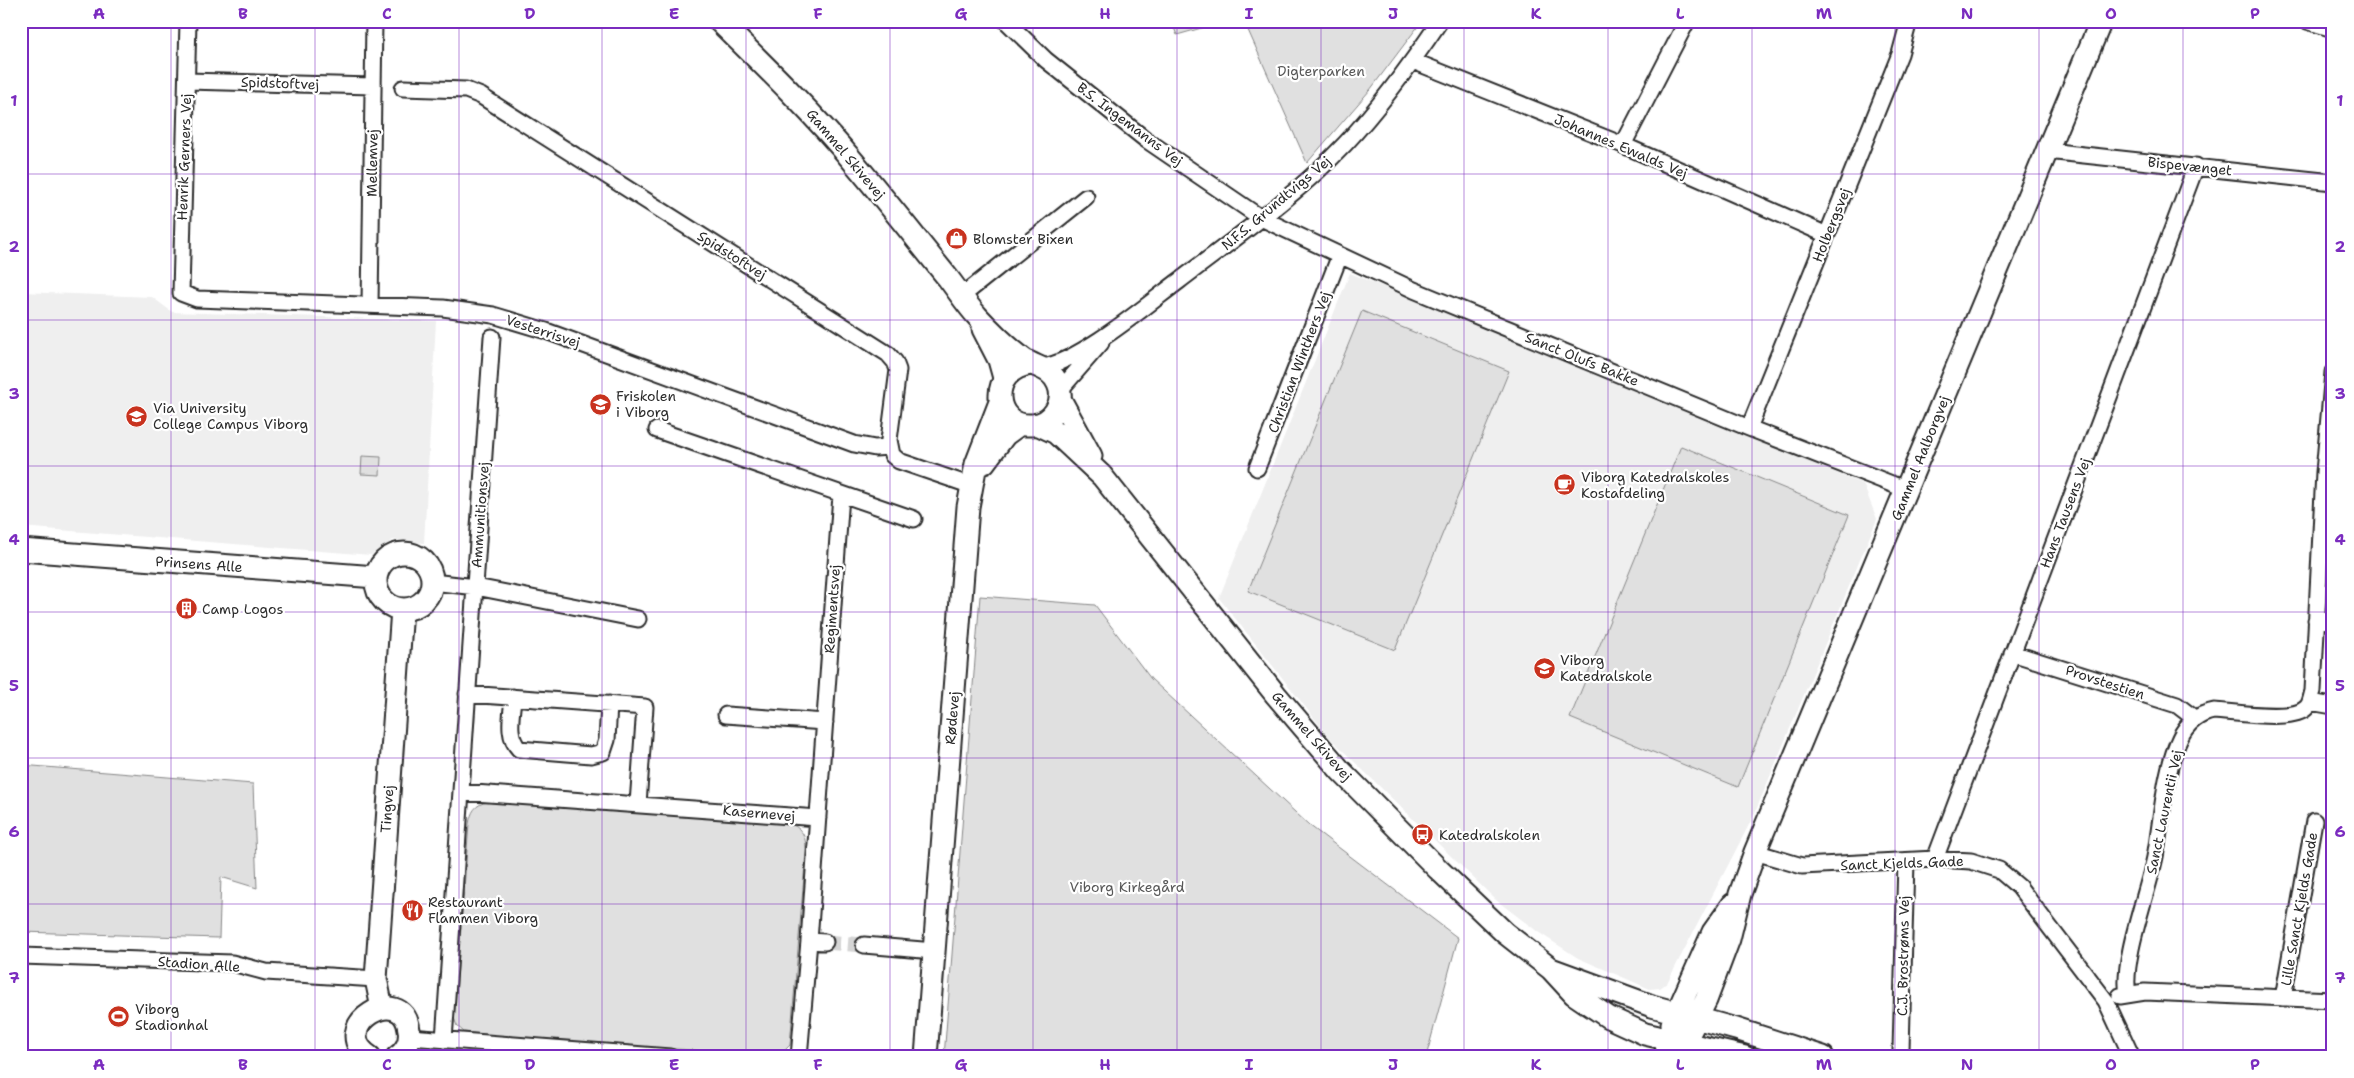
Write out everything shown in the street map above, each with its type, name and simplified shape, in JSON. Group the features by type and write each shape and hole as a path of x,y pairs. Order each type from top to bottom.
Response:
{"street":[{"name":"Henrik Gerners Vej","path":"181,293 188,21"},
{"name":"Mellemvej","path":"370,306 374,21"},
{"name":"Gammel Skivevej","path":"719,21 808,109 962,296 978,317 999,360 1004,378"},
{"name":"B.S. Ingemanns Vej","path":"1006,21 1046,60 1145,139 1261,218"},
{"name":"N.F.S. Grundtvigs Vej","path":"1036,366 1061,361 1106,336 1261,218 1312,176 1345,145 1413,61 1440,21"},
{"path":"1623,146 1687,21"},
{"name":"Holbergsvej","path":"1748,428 1900,54 1909,21"},
{"name":"Gammel Aalborgvej","path":"1673,1049 1687,1015 1729,939 1740,894 1755,852 2101,21"},
{"path":"2307,21 2333,29"},
{"name":"Johannes Ewalds Vej","path":"1413,61 1623,146 1827,235"},
{"name":"Spidstoftvej","path":"186,81 373,86"},
{"name":"Spidstoftvej","path":"403,88 466,90 481,96 888,354 895,362 898,377 889,448"},
{"name":"Bispevænget","path":"2047,151 2333,182"},
{"name":"Hans Tausens Vej","path":"1934,859 2196,166"},
{"path":"962,296 1086,197"},
{"name":"Sanct Olufs Bakke","path":"1261,218 1432,298 1748,428 1907,490"},
{"name":"Christian Winthers Vej","path":"1257,468 1340,255"},
{"name":"Vesterrisvej","path":"181,293 197,298 444,308 493,315 546,331 854,444 875,448 889,448"},
{"name":"Gammel Skivevej","path":"978,317 1036,366"},
{"name":"N.F.S. Grundtvigs Vej","path":"1060,395 1106,336"},
{"name":"Ammunitionsvej","path":"444,1040 492,337"},
{"path":"1036,366 1054,376 1060,395 1052,415 1029,424 1010,418 1000,402 1000,390 1004,378 1016,368 1036,366"},
{"path":"2194,718 2203,713 2214,711 2286,715 2298,713 2310,702 2328,472 2333,372"},
{"name":"Gammel Skivevej","path":"1060,395 1102,476"},
{"name":"Rødevej","path":"926,1057 968,507 982,445 1000,402"},
{"name":"Gammel Skivevej","path":"1029,424 1056,433 1102,476 1276,695 1340,770 1438,869 1505,933 1551,969 1574,994 1608,1017 1673,1049 1745,1057"},
{"name":"Rødevej","path":"972,486 1005,435 1029,424"},
{"path":"657,430 914,519"},
{"path":"889,448 892,455 899,461 972,486"},
{"name":"Regimentsvej","path":"818,818 841,495"},
{"name":"Prinsens Alle","path":"21,550 376,577"},
{"path":"406,553 422,559 432,574 432,582 431,591 419,606 402,609 394,608 382,599 378,592 376,577 384,561 391,556 406,553"},
{"path":"432,582 476,587 638,620"},
{"name":"Tingvej","path":"382,1008 376,978 402,609"},
{"path":"2316,620 2333,621"},
{"name":"Provstestien","path":"2012,653 2177,705 2194,718"},
{"path":"467,694 646,707 638,804"},
{"path":"513,697 510,734 513,742 519,749 582,754 603,752 607,740 609,704"},
{"path":"2310,702 2333,706"},
{"path":"726,715 825,722"},
{"name":"Sanct Laurentii Vej","path":"2128,994 2127,970 2155,858 2169,775 2179,740 2194,718"},
{"name":"Kasernevej","path":"461,792 818,818"},
{"path":"799,1057 818,818"},
{"name":"Lille Sanct Kjelds Gade","path":"2283,998 2314,821"},
{"name":"Sanct Kjelds Gade","path":"1755,852 1802,866 1934,859 1971,861 1998,870 2019,887 2106,1001 2132,1057"},
{"name":"C.J. Brostrøms Vej","path":"1901,1050 1906,861"},
{"path":"809,941 825,942"},
{"path":"864,945 934,951"},
{"name":"Stadion Alle","path":"21,956 232,963 266,972 376,978"},
{"name":"Gammel Skivevej","path":"1551,969 1583,979 1615,994 1824,1057"},
{"path":"2106,1001 2128,994 2333,1000"},
{"path":"370,1057 359,1042 358,1027 367,1014 382,1008 399,1013 409,1028 410,1037 405,1050 397,1057"},
{"path":"410,1037 617,1055 670,1057"}],"shaded area":[{"name":"Viborg Katedralskole","path":"1350,273 1863,484 1877,519 1754,815 1667,983 1660,988 1650,989 1578,958 1538,932 1496,900 1329,737 1219,598"},
{"path":"21,292 152,297 172,312 436,321 424,543 393,540 371,555 21,527"}],"green space":[{"path":"1171,21 1226,21 1177,35"},
{"name":"Digterparken","path":"1244,21 1422,21 1370,90 1307,163"},
{"path":"1362,311 1509,371 1395,650 1248,591"},
{"path":"1681,446 1849,515 1738,787 1570,718"},
{"path":"362,456 381,457 380,475 361,474"},
{"name":"Viborg Kirkegård","path":"980,596 1095,605 1151,679 1309,825 1458,938 1426,1057 944,1057"},
{"path":"21,765 253,784 257,888 221,877 219,938 21,932"},
{"path":"488,802 791,824 799,829 805,839 806,852 790,1045 779,1056 520,1038 464,1032 457,1026 454,1018 469,824 474,809"}],"tunnel":[{"path":"825,942 864,945"}],"place":[{"name":"Blomster Bixen","path":"957,239"},
{"name":"Friskolen i Viborg","path":"600,404"},
{"name":"Via University College Campus Viborg","path":"137,416"},
{"name":"Viborg Katedralskoles Kostafdeling","path":"1565,485"},
{"name":"Camp Logos","path":"186,609"},
{"name":"Viborg Katedralskole","path":"1544,668"},
{"name":"Katedralskolen","path":"1423,835"},
{"name":"Restaurant Flammen Viborg","path":"412,910"},
{"name":"Viborg Stadionhal","path":"119,1017"}]}
